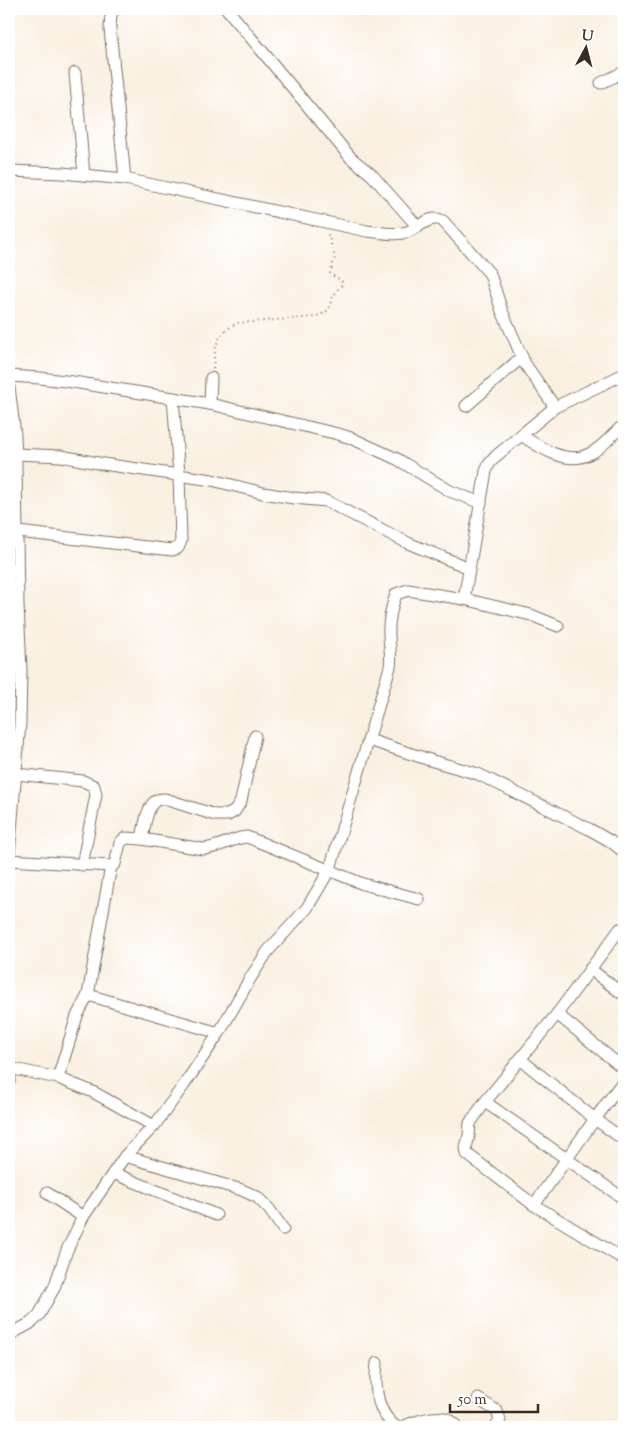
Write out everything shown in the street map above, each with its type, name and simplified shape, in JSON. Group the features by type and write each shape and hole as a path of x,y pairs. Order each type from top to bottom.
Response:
{"street":[{"path":"115,9 111,14 110,29 125,178"},
{"path":"227,9 351,158 372,175 418,227"},
{"path":"601,83 624,72"},
{"path":"75,74 84,175"},
{"path":"9,172 125,178 367,231 399,234 405,233 432,219 443,221 488,271 502,311 522,357 534,378 555,407"},
{"path":"466,406 522,357"},
{"path":"464,599 487,467 496,456 555,407 624,374"},
{"path":"9,376 73,382 210,404 338,434 397,459 450,491 481,503"},
{"path":"210,404 211,378"},
{"path":"9,387 16,454 13,532 21,672 20,722 9,854"},
{"path":"13,532 172,550 178,548 181,541 173,398"},
{"path":"521,435 537,446 553,453 576,458 590,454 624,426"},
{"path":"16,454 61,456 212,480 263,493 326,501 408,543 469,568"},
{"path":"9,1335 31,1323 39,1315 54,1288 67,1250 83,1217 125,1156 154,1126 219,1033 251,976 268,951 307,908 330,869 390,667 392,657 389,624 396,594 408,590 464,599 531,615 558,626"},
{"path":"142,839 148,811 151,804 157,799 165,799 215,815 228,815 235,811 241,801 255,736"},
{"path":"369,740 478,774 589,829 610,841 624,852"},
{"path":"16,774 83,781 94,786 96,795 82,865"},
{"path":"9,860 111,866 115,864 120,843 129,837 203,849 212,848 247,836 363,884 420,899"},
{"path":"58,1078 76,1016 88,995 111,866"},
{"path":"623,928 557,1014 485,1102 470,1123 466,1147 467,1154 534,1205 620,1257 624,1257"},
{"path":"590,969 624,996"},
{"path":"88,995 219,1033"},
{"path":"557,1014 624,1069"},
{"path":"520,1059 595,1120 624,1140"},
{"path":"9,1081 10,1068 58,1078 93,1092 154,1126"},
{"path":"534,1205 624,1080"},
{"path":"485,1102 624,1199"},
{"path":"125,1156 242,1190 258,1197 283,1229"},
{"path":"113,1173 216,1215"},
{"path":"47,1193 83,1217"},
{"path":"376,1363 375,1379 380,1408 396,1427"},
{"path":"478,1399 497,1411 500,1420 495,1427"},
{"path":"403,1427 427,1419 444,1418 458,1427"}],"path":[{"path":"211,378 218,340 231,327 244,322 314,317 321,315 330,308 333,295 342,285 342,282 330,274 335,255 329,235 318,220"}]}
